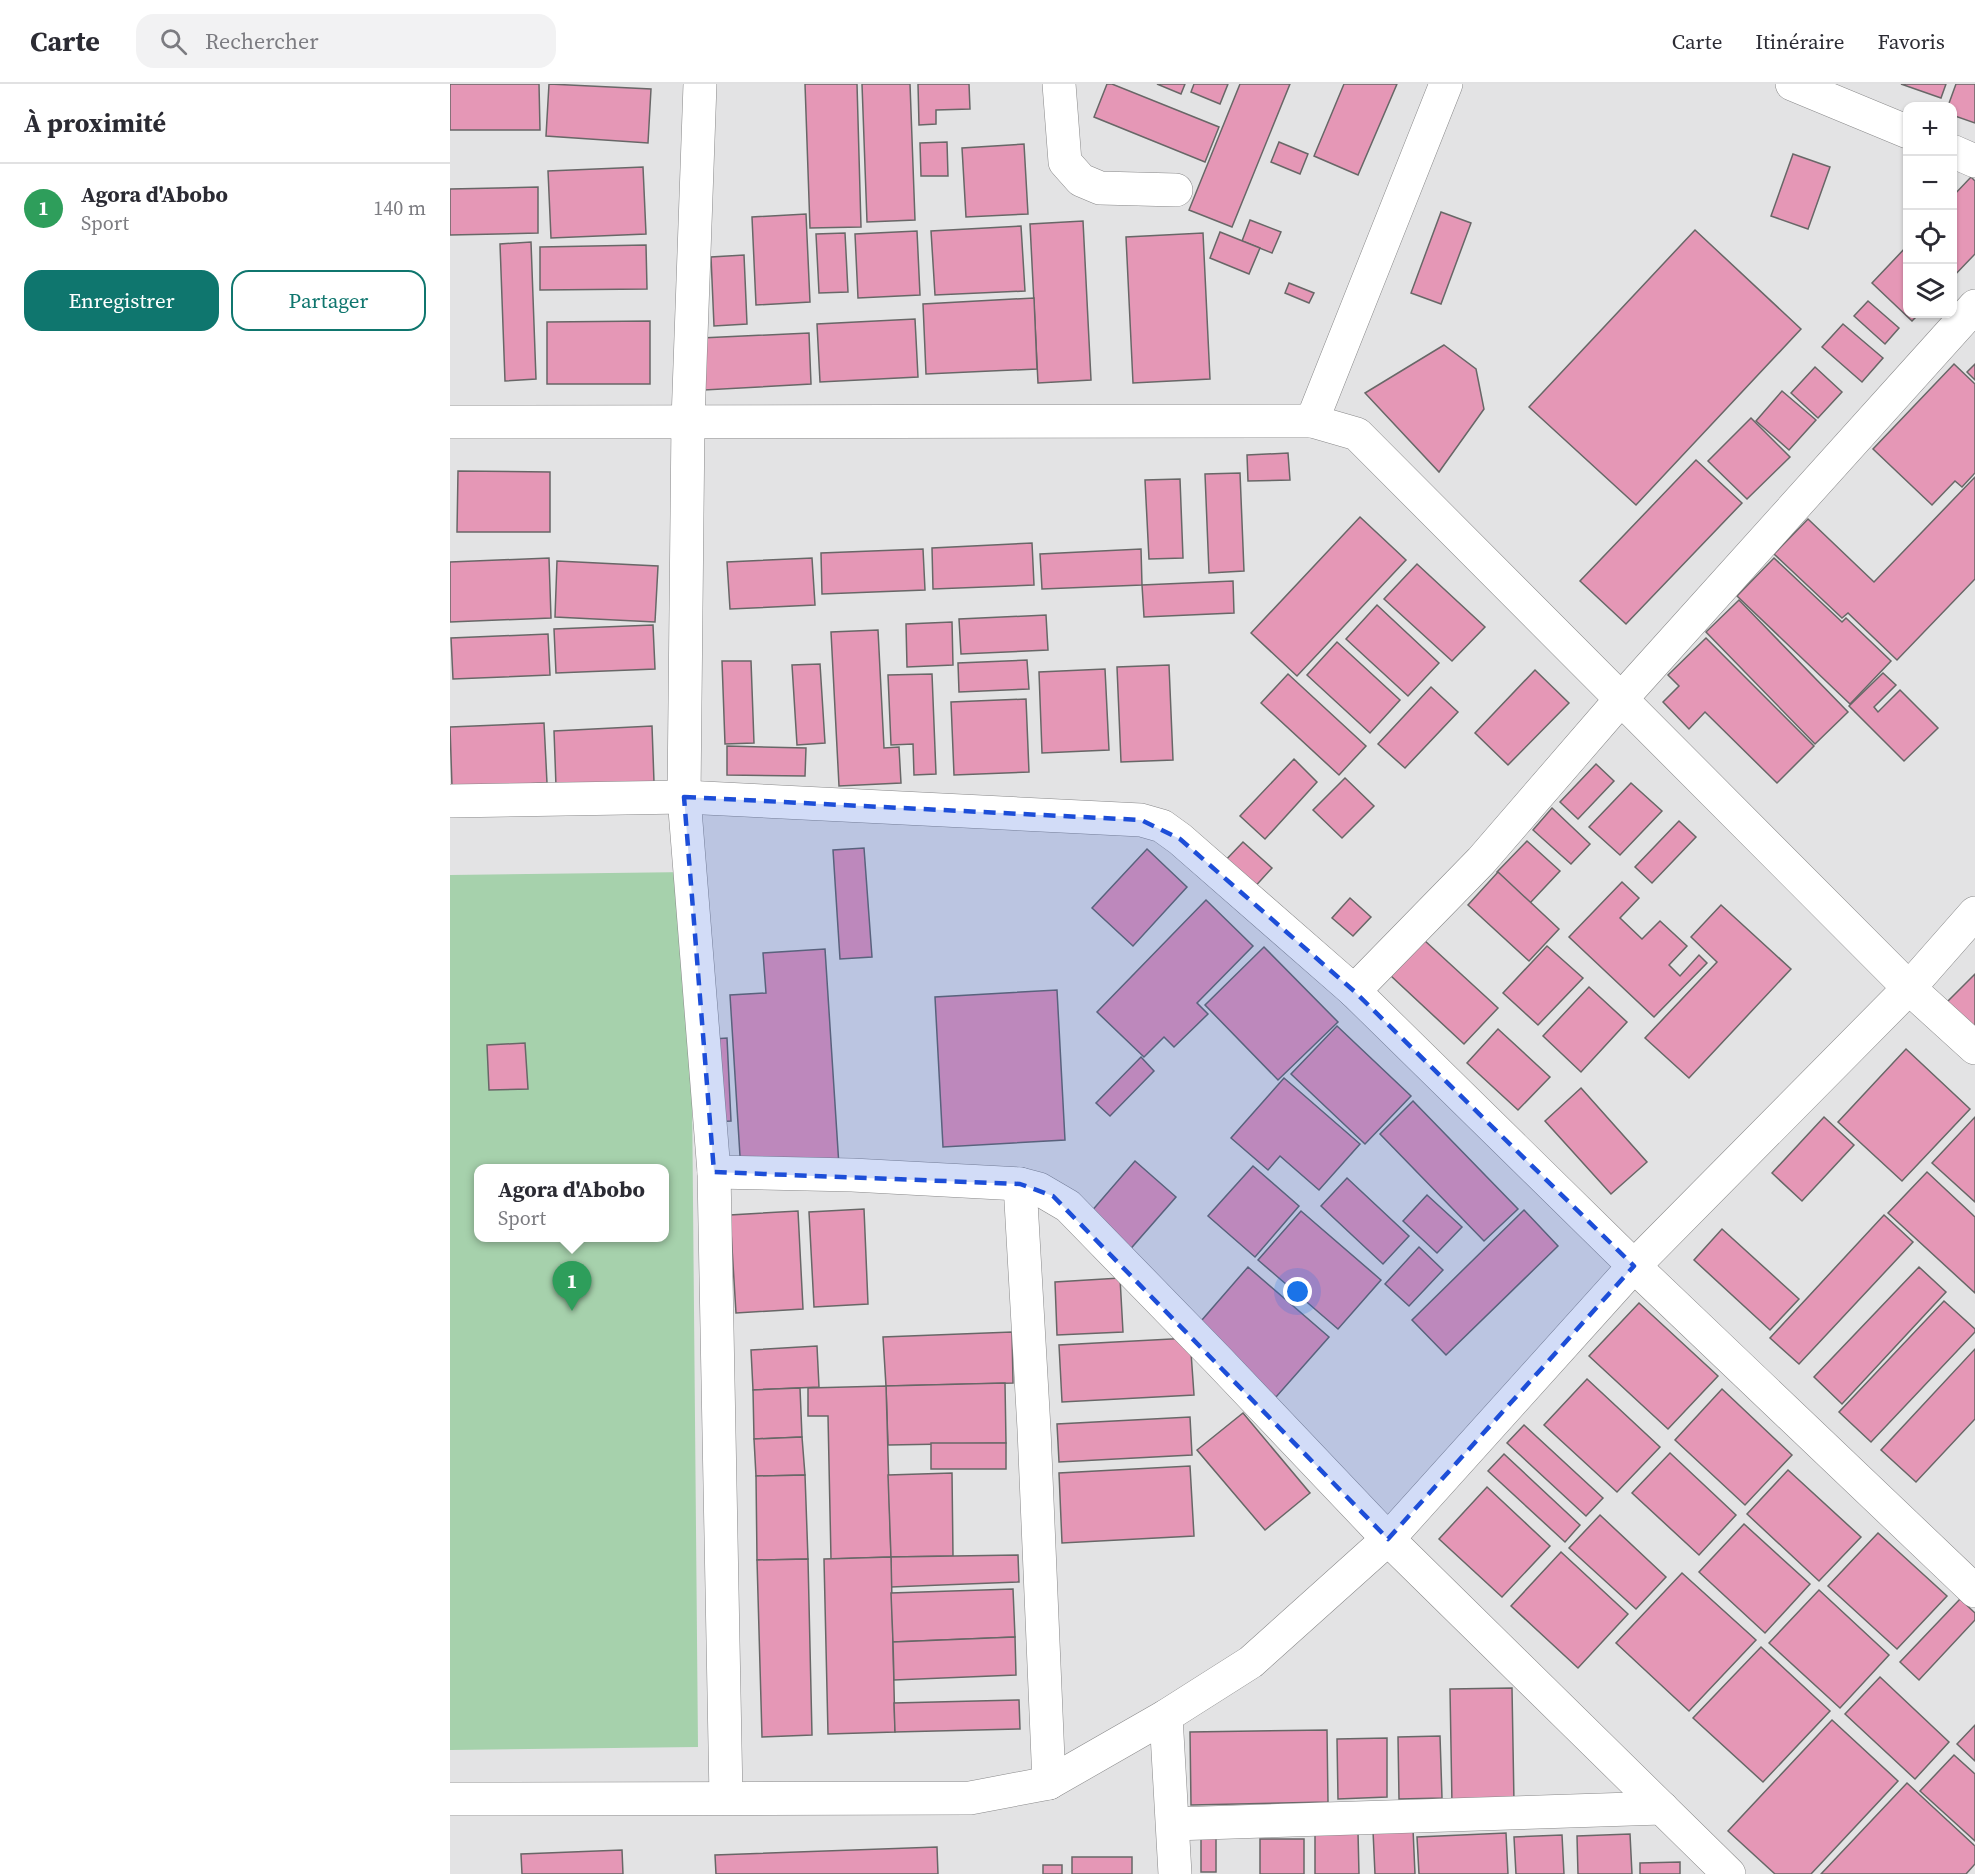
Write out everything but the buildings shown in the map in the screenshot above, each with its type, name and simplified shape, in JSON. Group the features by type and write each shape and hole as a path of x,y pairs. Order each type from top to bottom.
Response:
{"street":[{"path":"700,84 688,421 684,797 714,1172 726,1797"},
{"path":"1059,84 1065,162 1080,180 1100,188 1176,190"},
{"path":"1312,421 1446,84"},
{"path":"1792,84 1903,130"},
{"path":"1957,153 1975,161"},
{"path":"1354,991 1481,861 1622,698 1975,306"},
{"path":"450,422 1312,421 1357,434 1909,988 1975,1048"},
{"path":"450,801 684,797 1142,820 1162,826 1180,839 1354,991 1634,1266 1975,1591"},
{"path":"450,1798 970,1798 1049,1783 1166,1716 1251,1662 1388,1539 1634,1266 1909,988 1975,913"},
{"path":"714,1172 852,1175 1020,1184 1039,1189 1068,1206 1226,1367 1388,1539 1729,1874"},
{"path":"1020,1184 1035,1429 1049,1783"},
{"path":"1166,1716 1175,1874"},
{"path":"1173,1824 1662,1808"}],"highlighted area":[{"path":"684,797 1141,820 1180,839 1354,991 1634,1266 1388,1539 1053,1196 1020,1184 714,1172"}],"green space":[{"path":"690,872 698,1747 450,1750 450,875"}],"place":[{"name":"Agora d'Abobo","path":"572,1311"}]}
